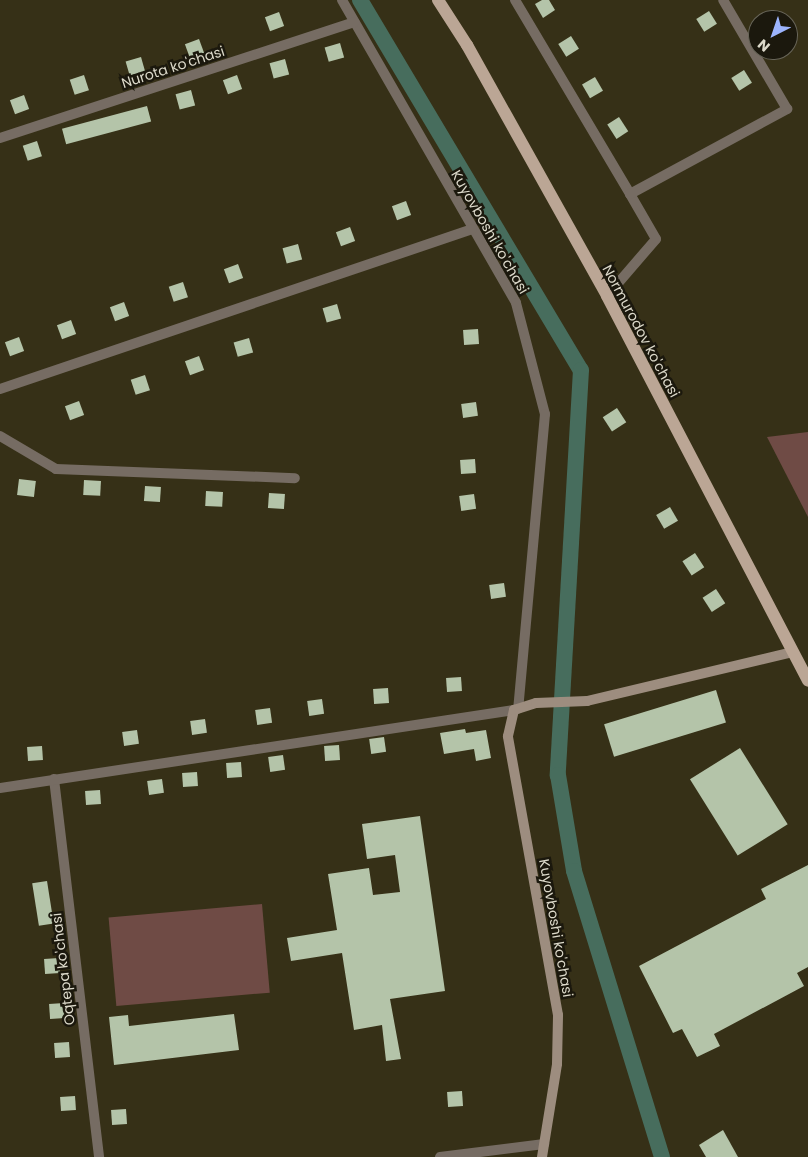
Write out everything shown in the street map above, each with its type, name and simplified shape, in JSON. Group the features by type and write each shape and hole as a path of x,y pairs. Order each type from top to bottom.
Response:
{"main road":[{"name":"Normurodov ko'chasi","path":"438,0 467,45 607,296 808,681"},
{"path":"516,709 536,703 587,701 792,652"},
{"name":"Kuyovboshi ko'chasi","path":"516,709 508,736 558,1014 557,1064 542,1157"}],"street":[{"name":"Kuyovboshi ko'chasi","path":"342,0 516,303 545,414 516,709"},
{"path":"515,0 656,239 607,296"},
{"path":"630,194 787,109 723,0"},
{"name":"Nurota ko'chasi","path":"0,138 355,22"},
{"path":"0,389 472,229"},
{"path":"0,436 56,469 295,478"},
{"path":"0,788 54,778 516,709"},
{"name":"Oqtepa ko'chasi","path":"54,778 99,1157"},
{"path":"440,1157 544,1144"}],"shaded area":[{"path":"808,432 808,517 767,437"},
{"path":"262,904 270,993 116,1006 109,917"}],"building":[{"path":"542,0 549,0 555,10 543,18 535,4"},
{"path":"709,11 717,24 704,32 696,19"},
{"path":"279,12 284,26 270,31 265,17"},
{"path":"571,36 579,49 566,57 558,44"},
{"path":"199,39 204,53 190,58 185,44"},
{"path":"340,43 344,57 329,62 325,47"},
{"path":"141,57 145,71 130,76 126,61"},
{"path":"285,59 289,74 274,79 270,63"},
{"path":"744,70 752,83 739,91 731,78"},
{"path":"84,75 89,90 75,95 70,80"},
{"path":"237,75 242,89 228,94 223,80"},
{"path":"595,77 603,91 590,98 582,84"},
{"path":"191,90 195,105 180,110 176,94"},
{"path":"24,95 29,109 15,114 10,100"},
{"path":"147,106 151,121 66,144 62,129"},
{"path":"619,117 628,131 617,139 607,125"},
{"path":"37,141 42,156 28,161 23,146"},
{"path":"406,201 411,215 397,220 392,206"},
{"path":"350,227 355,241 341,246 336,232"},
{"path":"298,244 302,259 287,264 283,248"},
{"path":"238,264 243,278 229,283 224,269"},
{"path":"183,282 188,297 174,302 169,287"},
{"path":"124,302 129,316 115,321 110,307"},
{"path":"337,304 341,318 327,323 323,308"},
{"path":"71,320 76,334 62,339 57,325"},
{"path":"478,329 479,344 464,345 463,330"},
{"path":"19,337 24,351 10,356 5,342"},
{"path":"249,338 253,352 238,357 234,342"},
{"path":"199,356 204,370 190,375 185,361"},
{"path":"145,375 150,390 136,395 131,380"},
{"path":"79,401 84,415 70,420 65,406"},
{"path":"476,402 478,416 463,418 461,404"},
{"path":"617,408 626,422 612,432 603,417"},
{"path":"475,459 476,473 461,474 460,460"},
{"path":"19,479 36,481 34,497 17,495"},
{"path":"84,480 101,481 100,496 83,495"},
{"path":"145,486 161,487 160,502 144,501"},
{"path":"206,491 223,492 222,507 205,506"},
{"path":"269,493 285,494 284,509 268,508"},
{"path":"474,494 476,509 461,511 459,496"},
{"path":"670,507 678,521 664,529 656,515"},
{"path":"695,553 704,567 692,575 682,561"},
{"path":"504,583 506,597 491,599 489,585"},
{"path":"716,589 725,603 712,612 703,598"},
{"path":"461,677 462,691 447,692 446,678"},
{"path":"388,688 389,703 374,704 373,689"},
{"path":"716,690 726,723 614,757 604,724"},
{"path":"322,699 324,714 309,716 307,701"},
{"path":"270,708 272,723 257,725 255,710"},
{"path":"205,719 207,733 192,735 190,721"},
{"path":"465,729 466,733 486,730 491,758 476,761 474,749 444,754 440,733"},
{"path":"137,730 139,744 124,746 122,732"},
{"path":"384,737 386,752 371,754 369,739"},
{"path":"339,745 340,760 325,761 324,746"},
{"path":"42,746 43,760 28,761 27,747"},
{"path":"740,748 788,824 738,856 690,779"},
{"path":"283,755 285,770 270,772 268,757"},
{"path":"241,762 242,777 227,778 226,763"},
{"path":"197,772 198,786 183,787 182,773"},
{"path":"162,779 164,793 149,795 147,781"},
{"path":"100,790 101,804 86,805 85,791"},
{"path":"420,816 445,991 390,999 401,1059 386,1061 382,1025 354,1030 342,953 291,961 287,938 337,930 328,874 369,868 373,895 400,892 395,855 367,859 362,824"},
{"path":"808,865 808,967 797,973 804,986 714,1034 720,1046 697,1057 682,1029 673,1033 639,966 766,899 761,889"},
{"path":"47,881 54,923 39,926 32,883"},
{"path":"59,958 60,973 45,974 44,959"},
{"path":"64,1003 65,1018 50,1019 49,1004"},
{"path":"234,1014 239,1050 114,1065 109,1017 128,1015 129,1026"},
{"path":"69,1042 70,1057 55,1058 54,1043"},
{"path":"462,1091 463,1106 448,1107 447,1092"},
{"path":"75,1096 76,1110 61,1111 60,1097"},
{"path":"126,1109 127,1124 112,1125 111,1110"},
{"path":"723,1130 738,1157 706,1157 699,1145"}],"waterway":[{"path":"360,0 581,370 558,775 574,871 662,1157"}]}
